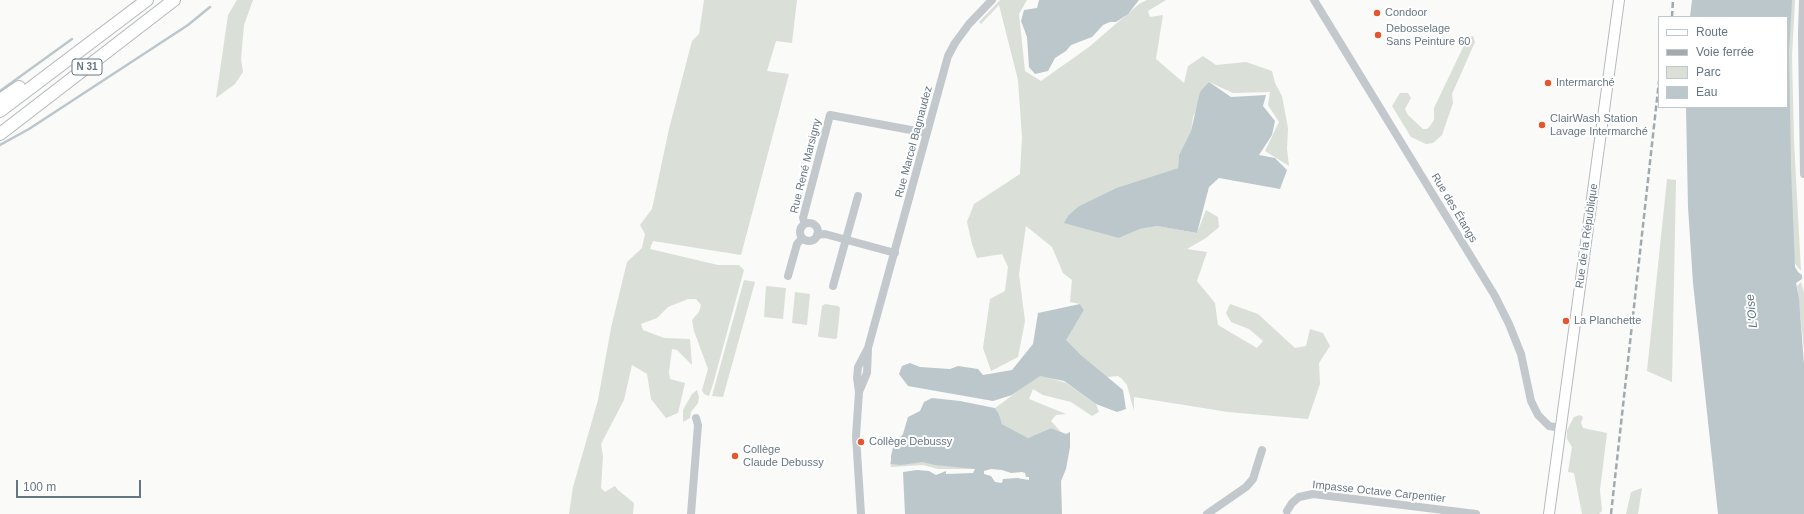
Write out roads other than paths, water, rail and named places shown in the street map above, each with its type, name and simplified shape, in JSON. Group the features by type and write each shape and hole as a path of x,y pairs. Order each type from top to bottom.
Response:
{"highway":[{"name":"N 31","path":"0,111 147,0"},
{"name":"N 31","path":"0,134 174,0"},
{"path":"0,100 124,16"}],"main road":[{"name":"Rue de la République","path":"1549,514 1619,0"}],"street":[{"name":"Rue Marcel Bagnaudez","path":"862,514 856,436 859,392 857,378 858,367 868,348 927,133 952,50 969,24 992,0"},
{"name":"Rue des Étangs","path":"1314,0 1495,296 1509,324 1521,354 1531,401 1538,415 1549,426 1560,428"},
{"path":"1803,0 1802,35 1804,169"},
{"name":"Rue René Marsigny","path":"805,224 803,218 830,115 927,133"},
{"path":"833,286 858,196"},
{"name":"Rue René Marsigny","path":"805,224 816,226 817,235"},
{"name":"Rue René Marsigny","path":"788,276 797,244 802,238 800,230 805,224"},
{"path":"802,238 811,240 817,235 825,234 895,253"},
{"path":"691,514 698,425 696,418"},
{"path":"1207,514 1246,487 1253,479 1262,450"},
{"name":"Impasse Octave Carpentier","path":"1287,511 1292,502 1299,497 1313,494 1476,514"}],"water":[{"path":"1039,0 1139,0 1128,14 1116,22 1110,22 1103,25 1092,37 1071,45 1066,51 1055,58 1048,71 1035,74 1029,67 1027,37 1021,21 1024,10 1037,8"},
{"name":"L'Oise","path":"1692,0 1792,0 1789,52 1791,167 1795,267 1802,275 1802,279 1796,283 1799,299 1804,364 1804,514 1718,514 1693,283 1688,207 1686,108 1788,108 1788,16 1690,16"},
{"path":"1209,82 1231,97 1266,95 1263,106 1275,121 1272,135 1259,155 1275,158 1287,170 1280,189 1219,178 1209,187 1197,233 1157,226 1140,229 1119,238 1064,223 1068,216 1079,206 1116,188 1178,168 1179,155 1191,131 1200,92"},
{"path":"1080,304 1084,310 1066,340 1081,355 1123,390 1126,409 1117,412 1096,404 1064,381 1040,376 1012,395 993,401 908,386 899,374 902,366 910,363 920,367 950,369 958,366 978,369 983,375 1012,370 1033,344 1038,313"},
{"path":"932,398 960,401 995,408 999,414 1002,424 1028,438 1051,428 1066,434 1070,432 1070,447 1066,469 1061,481 1062,514 905,514 903,472 917,470 929,471 936,475 946,471 946,474 973,473 975,469 935,465 922,462 901,465 891,464 893,447 903,434 908,417 920,411 924,402","holes":["991,469 1011,473 1025,473 1026,477 1029,477 1029,480 1017,478 1003,479 1002,483 995,482 991,476 984,474 984,471"]}],"waterway":[{"path":"0,145 29,129 188,25 210,7"},
{"path":"0,91 72,39"}],"railway":[{"path":"1672,16 1673,0"},
{"path":"1611,514 1658,90"}],"place":[{"name":"Condoor","path":"1377,13"},
{"name":"Debosselage Sans Peinture 60","path":"1378,35"},
{"name":"Intermarché","path":"1548,83"},
{"name":"ClairWash Station Lavage Intermarché","path":"1542,125"},
{"name":"La Planchette","path":"1566,321"},
{"name":"Collège Debussy","path":"861,442"},
{"name":"Collège Claude Debussy","path":"735,456"}]}
